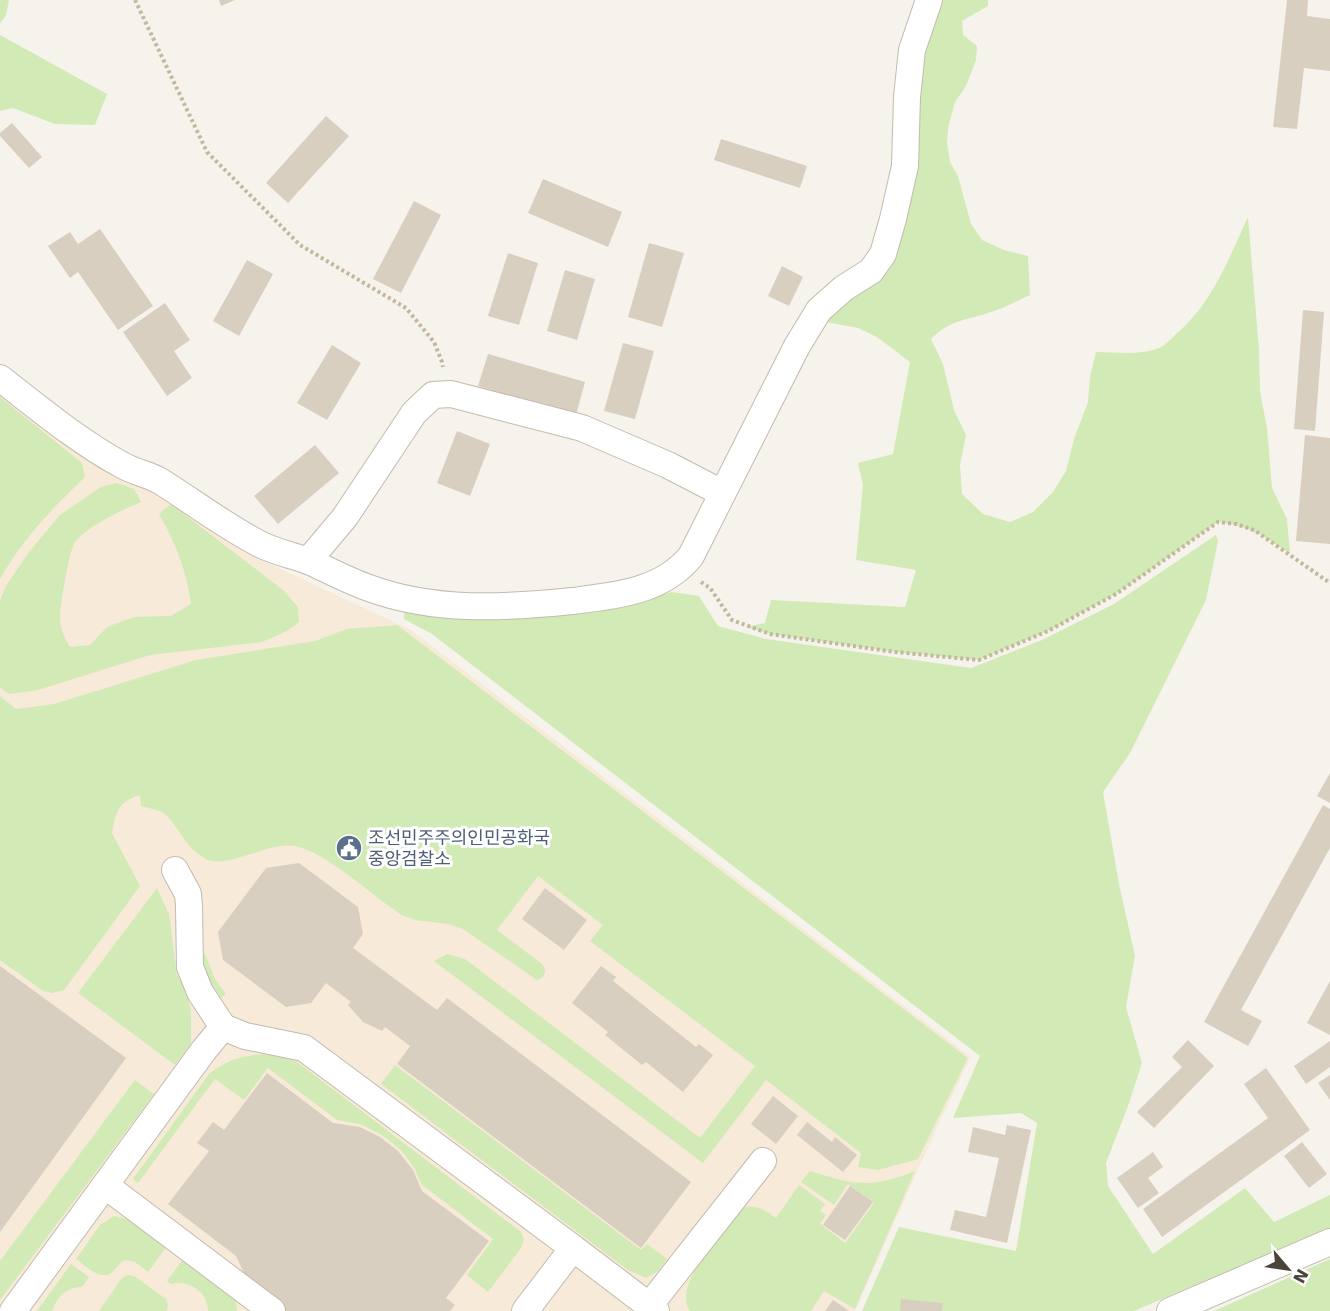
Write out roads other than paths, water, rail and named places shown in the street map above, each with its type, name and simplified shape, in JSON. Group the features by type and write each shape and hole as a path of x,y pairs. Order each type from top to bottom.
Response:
{"street":[{"path":"0,378 74,435 124,466 158,480 258,544 308,561 370,588 416,601 452,606 498,607 620,596 656,583 682,567 691,556 797,346 819,310 844,288 871,271 883,254 905,166 907,98 912,50 929,0"},
{"path":"308,561 345,517 414,414 433,395 451,394 582,428 668,465 722,493"},
{"path":"175,870 188,894 190,967 200,992 223,1027 244,1036 304,1048 652,1308 763,1161"},
{"path":"13,1311 223,1027"},
{"path":"106,1186 272,1311"},
{"path":"1170,1311 1330,1242"},
{"path":"525,1311 573,1248"}],"place":[{"name":"조선민주주의인민공화국 중앙검찰소","path":"349,848"}]}
